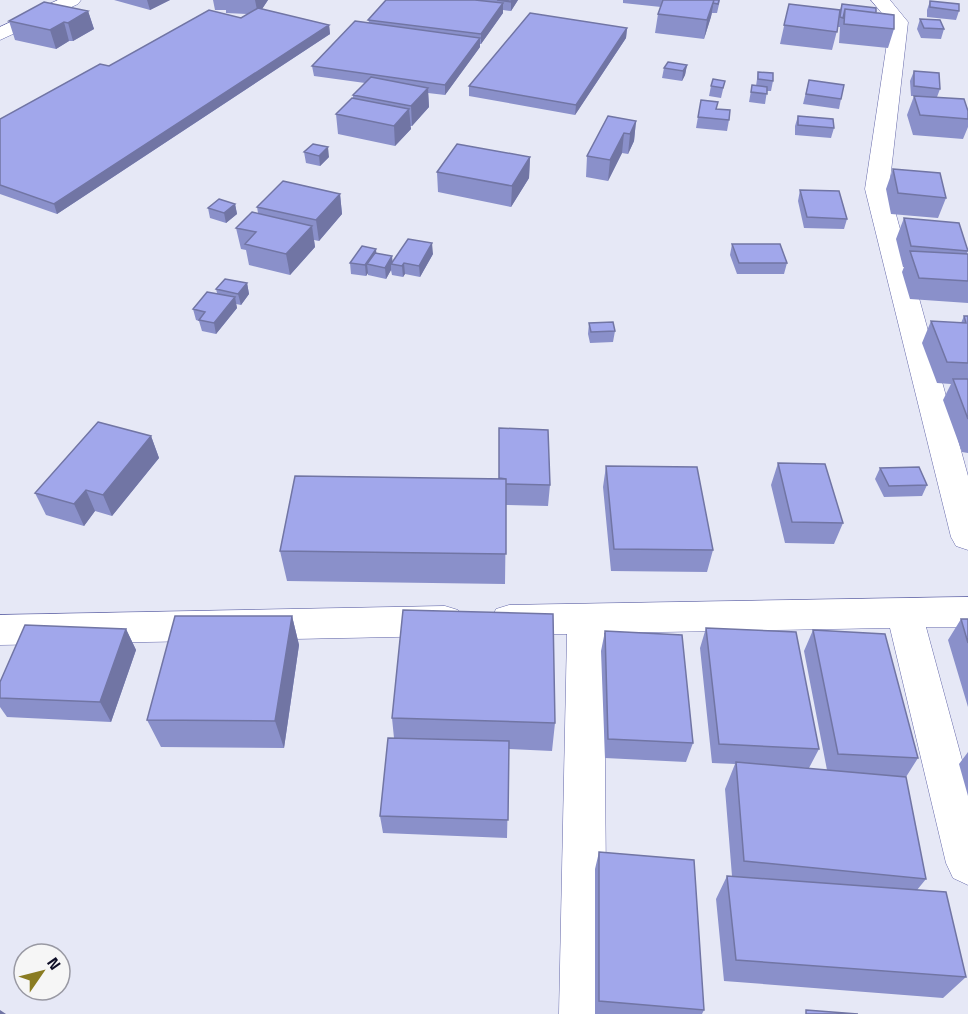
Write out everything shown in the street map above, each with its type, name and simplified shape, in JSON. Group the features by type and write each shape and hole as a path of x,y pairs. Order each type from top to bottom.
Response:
{"street":[{"path":"0,34 72,0"},
{"path":"880,0 899,22 877,189 968,537"},
{"path":"0,630 968,612"},
{"path":"904,613 968,863"},
{"path":"583,1014 586,618"}],"building":[{"path":"386,0 475,0 503,3 481,34 368,20"},
{"path":"663,0 714,0 707,20 658,14"},
{"path":"930,1 959,4 959,11 930,7"},
{"path":"44,2 88,11 50,30 9,21"},
{"path":"789,4 840,10 837,32 784,25"},
{"path":"842,4 876,8 876,13 845,9 843,18 840,17"},
{"path":"258,8 329,25 54,204 0,185 0,119 100,64 109,66 209,10 241,18"},
{"path":"845,9 894,15 894,29 844,24"},
{"path":"530,13 627,28 576,105 469,86"},
{"path":"920,19 940,20 944,29 924,28"},
{"path":"355,21 480,38 445,85 312,66"},
{"path":"668,62 687,65 683,71 664,68"},
{"path":"914,71 939,73 940,89 914,86"},
{"path":"758,72 773,73 773,81 758,79"},
{"path":"371,77 428,88 411,106 353,95"},
{"path":"713,79 725,81 723,88 711,86"},
{"path":"809,80 844,85 841,99 806,94"},
{"path":"752,85 767,87 767,94 751,92"},
{"path":"914,96 964,99 968,119 920,115"},
{"path":"352,98 409,109 394,126 336,114"},
{"path":"701,100 718,102 716,109 730,110 729,120 698,117"},
{"path":"608,116 636,121 630,134 624,133 610,160 587,156"},
{"path":"798,116 833,119 834,128 798,125"},
{"path":"313,144 328,147 319,156 304,152"},
{"path":"457,144 530,157 512,186 437,172"},
{"path":"893,169 940,173 946,198 898,193"},
{"path":"283,181 340,194 316,220 257,207"},
{"path":"800,190 839,191 847,219 807,217"},
{"path":"219,199 235,204 224,213 208,208"},
{"path":"252,212 312,226 286,254 245,244 256,232 236,228"},
{"path":"904,218 959,223 968,251 911,246"},
{"path":"408,239 432,243 419,266 404,263 402,266 391,264"},
{"path":"732,244 780,244 787,263 739,263"},
{"path":"362,246 376,249 365,265 350,263"},
{"path":"910,251 968,254 968,281 919,278"},
{"path":"375,253 392,256 385,268 367,264"},
{"path":"225,279 247,283 238,294 216,289"},
{"path":"207,292 235,297 214,323 199,320 205,312 193,309"},
{"path":"964,316 968,316 968,363 947,362 931,321 966,323"},
{"path":"613,322 615,331 591,332 589,323"},
{"path":"953,379 968,379 968,419"},
{"path":"98,422 151,436 103,495 86,490 74,504 35,493"},
{"path":"499,428 548,430 550,485 506,484 506,479 499,478"},
{"path":"778,463 825,464 843,523 792,522"},
{"path":"606,466 697,467 713,550 614,549"},
{"path":"919,467 927,485 889,486 880,468"},
{"path":"295,476 506,479 506,554 280,551"},
{"path":"403,610 553,614 555,723 392,718"},
{"path":"175,616 292,616 275,721 147,720"},
{"path":"961,619 968,619 968,643"},
{"path":"25,625 126,629 100,702 0,698 0,682"},
{"path":"706,628 796,632 819,749 719,744"},
{"path":"813,630 885,634 918,758 838,754"},
{"path":"605,631 682,635 693,743 608,739"},
{"path":"388,738 509,741 508,820 380,816"},
{"path":"736,762 906,777 926,879 744,861"},
{"path":"599,852 694,860 704,1010 599,1001"},
{"path":"727,876 946,892 966,977 736,960"},
{"path":"806,1010 858,1014 806,1014"}]}
